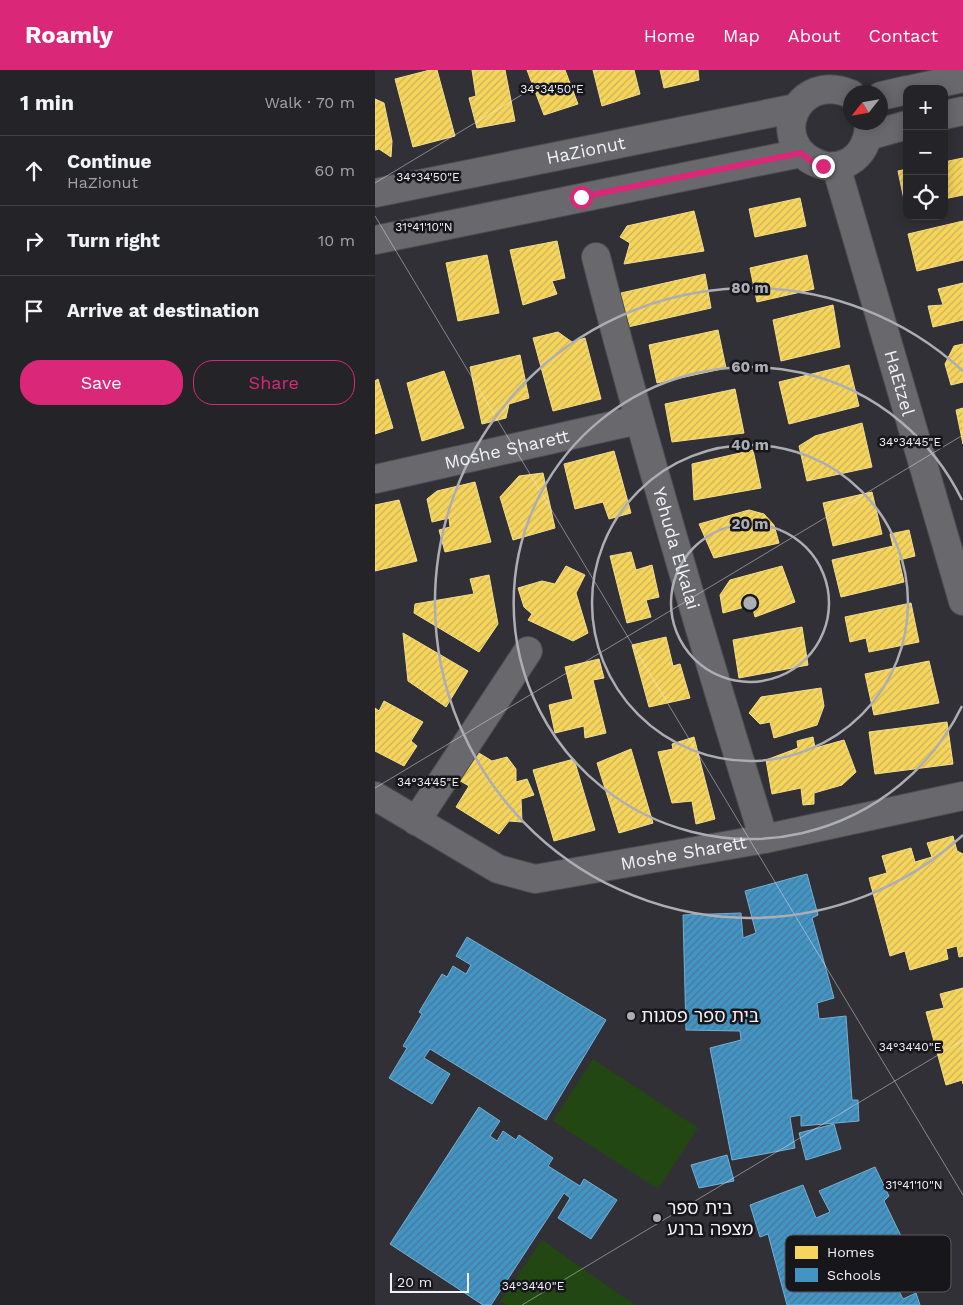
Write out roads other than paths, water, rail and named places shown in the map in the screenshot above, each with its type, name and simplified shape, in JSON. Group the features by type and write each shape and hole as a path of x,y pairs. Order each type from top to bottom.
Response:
{"street":[{"path":"931,85 963,78"},
{"path":"843,92 829,88 816,80 796,108 792,119 791,131 794,143 801,153 811,161 823,166 836,166 857,156 868,130"},
{"path":"888,94 903,91"},
{"name":"HaZionut","path":"375,193 796,108"},
{"path":"948,114 963,111"},
{"path":"888,127 903,125"},
{"path":"375,240 801,153"},
{"name":"HaEtzel","path":"836,166 963,601"},
{"name":"Yehuda Elkalai","path":"596,257 638,420 703,643 764,839"},
{"name":"Moshe Sharett","path":"375,479 638,420"},
{"path":"416,821 528,651"},
{"name":"Moshe Sharett","path":"375,796 498,869 535,879 764,839 963,796"}],"place":[{"name":"בית ספר פסגות","path":"631,1016"},
{"name":"בית ספר מצפה ברנע","path":"657,1218"}]}
